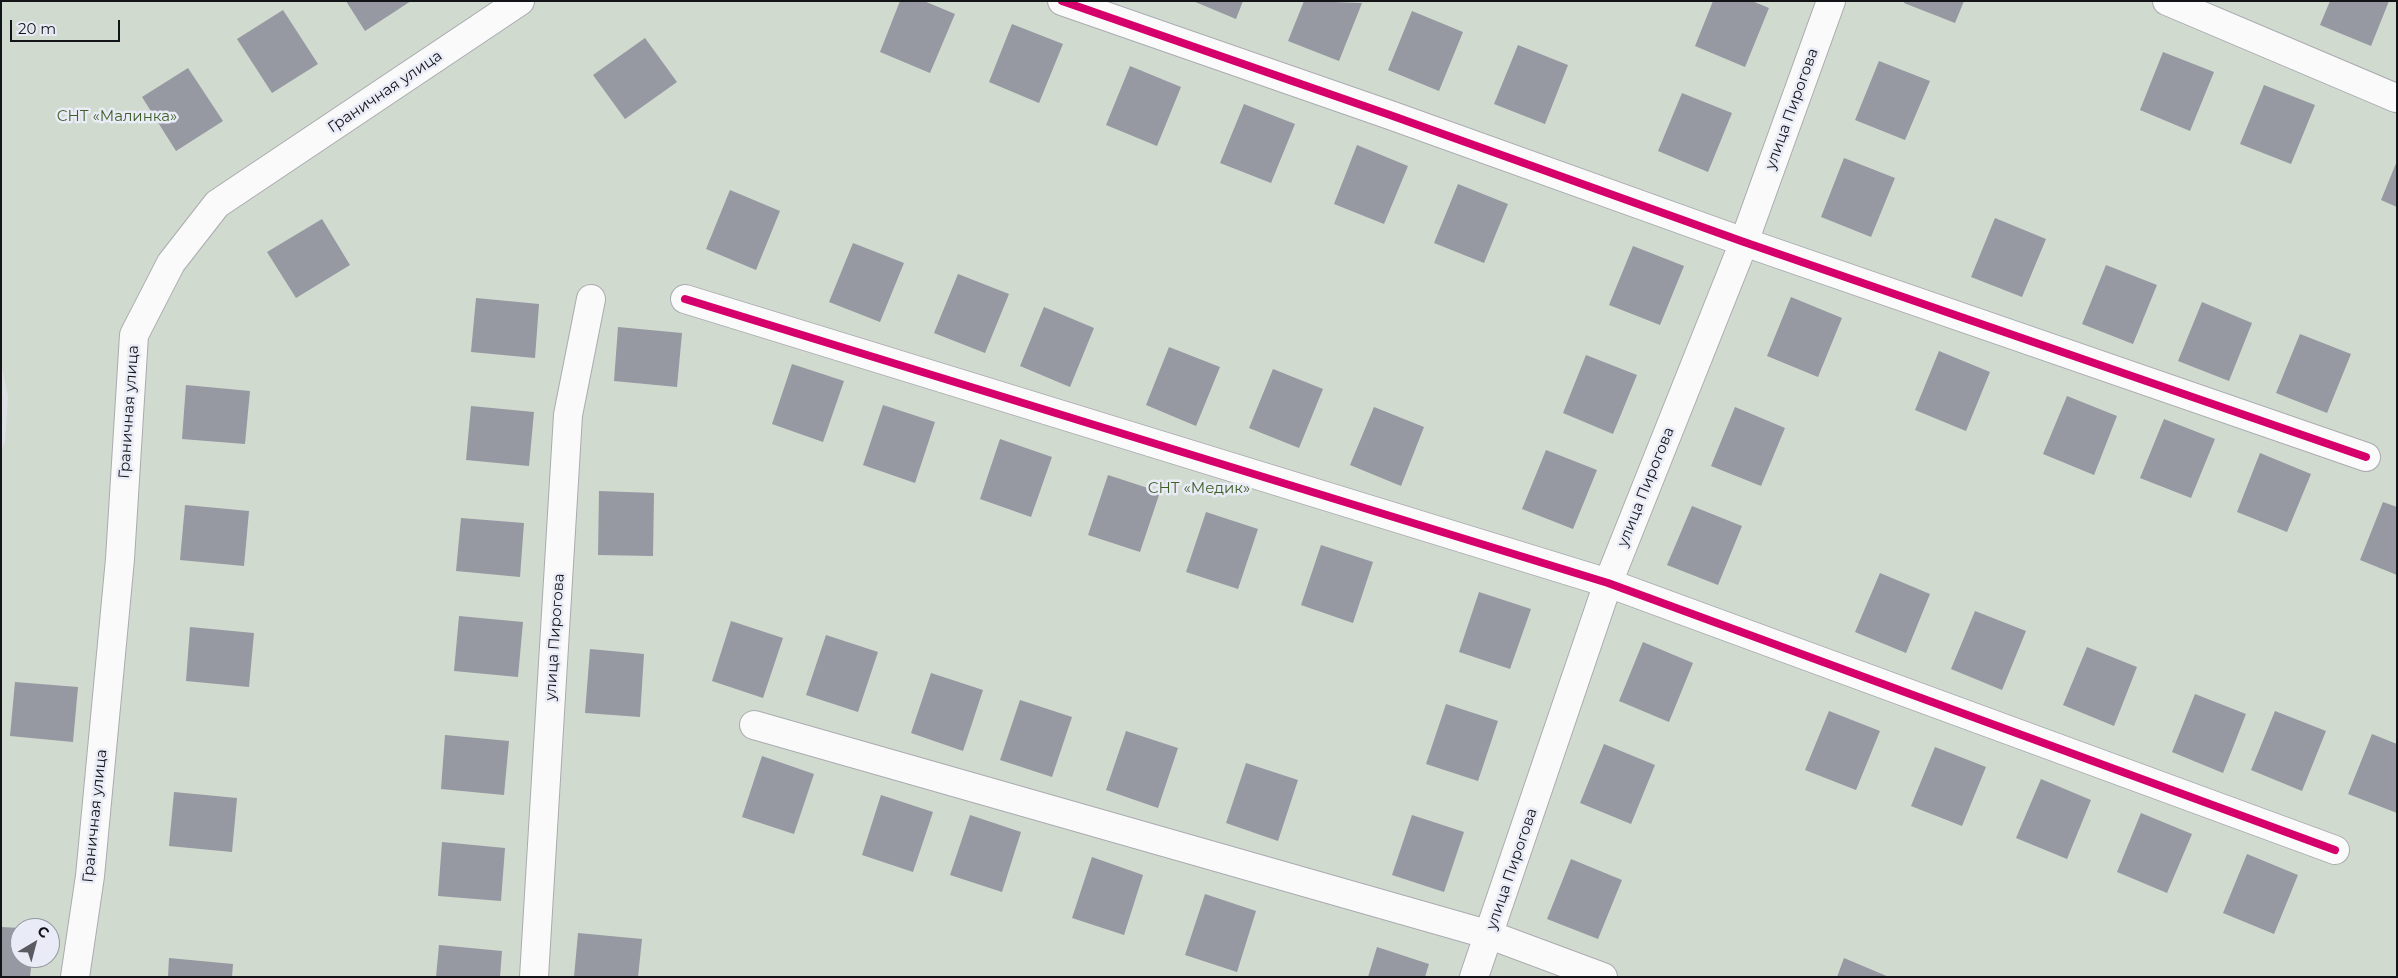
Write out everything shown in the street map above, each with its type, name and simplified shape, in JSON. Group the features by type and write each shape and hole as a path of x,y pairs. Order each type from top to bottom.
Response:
{"street":[{"name":"Граничная улица","path":"75,977 90,876 119,569 134,335 171,263 218,204 520,1"},
{"path":"1062,1 1390,115 1744,242 2366,457"},
{"name":"улица Пирогова","path":"1474,977 1490,935 1608,582 1744,242 1831,1"},
{"path":"2168,1 2396,98"},
{"name":"улица Пирогова","path":"534,977 568,414 591,299"},
{"path":"685,299 1608,582 2335,850"},
{"path":"754,725 1490,935 1604,977"}],"green space":[{"name":"СНТ «Медик»","path":"1,1 2397,1 2397,977 1,977 1,450 5,442 8,396 1,363"}],"building":[{"path":"346,1 411,1 365,31"},
{"path":"900,1 924,1 955,14 930,73 880,52"},
{"path":"1193,1 1243,1 1236,19"},
{"path":"1304,1 1362,3 1339,61 1288,41"},
{"path":"1713,1 1752,1 1769,8 1745,67 1695,46"},
{"path":"1905,1 1964,1 1955,23 1904,3"},
{"path":"2330,1 2389,1 2371,46 2320,25"},
{"path":"283,10 318,64 272,93 237,39"},
{"path":"1412,11 1463,32 1439,91 1388,70"},
{"path":"1012,24 1063,44 1039,103 989,82"},
{"path":"645,38 677,82 625,119 593,75"},
{"path":"1518,45 1568,65 1545,124 1494,104"},
{"path":"2163,52 2214,72 2190,131 2140,110"},
{"path":"1879,61 1930,81 1905,140 1855,120"},
{"path":"1130,66 1181,87 1157,146 1106,125"},
{"path":"188,68 223,121 176,151 142,97"},
{"path":"2264,85 2315,105 2291,164 2240,144"},
{"path":"1682,93 1732,113 1708,172 1658,151"},
{"path":"1244,104 1295,124 1271,183 1220,163"},
{"path":"1357,145 1408,166 1384,224 1334,204"},
{"path":"1844,158 1895,178 1871,237 1821,217"},
{"path":"2397,161 2397,207 2381,200"},
{"path":"1458,184 1508,204 1484,263 1434,243"},
{"path":"730,190 780,211 756,270 706,249"},
{"path":"1995,218 2046,239 2022,297 1971,277"},
{"path":"322,219 350,265 296,298 267,252"},
{"path":"853,243 904,263 880,322 829,302"},
{"path":"1633,246 1684,266 1660,325 1609,305"},
{"path":"2106,265 2157,285 2133,344 2082,324"},
{"path":"958,274 1009,294 985,353 934,333"},
{"path":"1791,297 1842,318 1818,377 1767,356"},
{"path":"476,298 539,304 535,358 471,352"},
{"path":"2202,302 2252,323 2229,381 2178,361"},
{"path":"1044,307 1094,328 1070,387 1020,366"},
{"path":"618,327 682,333 677,387 614,381"},
{"path":"2300,334 2351,354 2327,413 2276,393"},
{"path":"1169,347 1220,367 1196,426 1146,405"},
{"path":"1939,351 1990,372 1966,431 1915,410"},
{"path":"1586,355 1637,375 1613,434 1563,413"},
{"path":"792,364 844,381 823,442 772,424"},
{"path":"1273,369 1323,389 1299,448 1249,428"},
{"path":"186,385 250,391 245,444 182,439"},
{"path":"2067,396 2117,416 2094,475 2043,454"},
{"path":"883,405 935,422 915,483 863,465"},
{"path":"471,406 534,412 529,466 466,460"},
{"path":"1374,407 1424,427 1401,486 1350,465"},
{"path":"1735,407 1785,428 1761,486 1711,466"},
{"path":"2164,419 2215,439 2191,498 2140,478"},
{"path":"1000,439 1052,457 1031,517 980,499"},
{"path":"1546,450 1597,470 1573,529 1522,509"},
{"path":"2260,453 2311,474 2287,532 2237,512"},
{"path":"1108,475 1160,492 1140,552 1088,535"},
{"path":"599,491 654,493 653,556 598,555"},
{"path":"2383,502 2397,507 2397,575 2360,560"},
{"path":"185,505 249,511 244,566 180,560"},
{"path":"1692,506 1742,526 1718,585 1667,565"},
{"path":"1206,512 1258,529 1238,589 1186,572"},
{"path":"461,518 524,523 520,577 456,571"},
{"path":"1321,545 1373,562 1353,623 1301,605"},
{"path":"1880,573 1930,594 1906,653 1855,632"},
{"path":"1479,592 1531,609 1510,669 1459,652"},
{"path":"1975,611 2026,631 2002,690 1951,669"},
{"path":"459,616 523,622 518,677 454,671"},
{"path":"731,621 783,638 763,698 712,681"},
{"path":"190,627 254,633 249,687 186,681"},
{"path":"826,635 878,652 858,712 806,695"},
{"path":"1643,642 1693,663 1669,722 1619,701"},
{"path":"2087,647 2137,667 2114,726 2063,705"},
{"path":"590,649 644,654 640,717 585,713"},
{"path":"931,673 983,690 963,751 911,733"},
{"path":"15,682 78,687 73,742 10,736"},
{"path":"2195,694 2246,714 2223,773 2172,752"},
{"path":"1020,700 1072,717 1052,777 1000,760"},
{"path":"1446,704 1498,721 1478,781 1426,764"},
{"path":"1829,711 1880,731 1856,790 1805,770"},
{"path":"2275,711 2326,731 2302,791 2251,770"},
{"path":"1126,731 1178,748 1158,808 1106,790"},
{"path":"2372,734 2397,744 2397,813 2348,794"},
{"path":"445,735 509,741 504,795 441,789"},
{"path":"1604,744 1655,765 1631,824 1580,803"},
{"path":"1935,747 1986,767 1962,826 1911,806"},
{"path":"762,756 814,774 794,834 742,817"},
{"path":"1246,763 1298,780 1278,841 1226,823"},
{"path":"2041,779 2091,800 2067,859 2016,838"},
{"path":"174,792 237,798 232,852 169,846"},
{"path":"881,795 933,812 913,872 862,855"},
{"path":"2141,813 2192,834 2167,893 2117,872"},
{"path":"970,815 1021,832 1002,892 950,875"},
{"path":"1412,815 1464,832 1444,892 1392,875"},
{"path":"442,842 505,848 501,901 438,896"},
{"path":"2247,854 2298,875 2274,934 2223,913"},
{"path":"1092,857 1143,875 1124,935 1072,918"},
{"path":"1571,859 1622,880 1598,939 1547,919"},
{"path":"1205,894 1256,911 1237,972 1185,955"},
{"path":"1,927 10,927 10,968 31,968 30,977 1,977"},
{"path":"578,933 642,939 638,977 574,977"},
{"path":"439,945 502,951 500,977 436,977"},
{"path":"1377,947 1429,964 1425,977 1368,977"},
{"path":"169,958 233,964 232,977 168,977"},
{"path":"1844,958 1889,977 1837,977"}],"cycle path":[{"path":"1062,1 1390,115 1744,242 2366,457"},
{"path":"685,299 1608,583 2335,850"}],"park label":[{"name":"СНТ «Малинка»","path":"117,117"}]}
